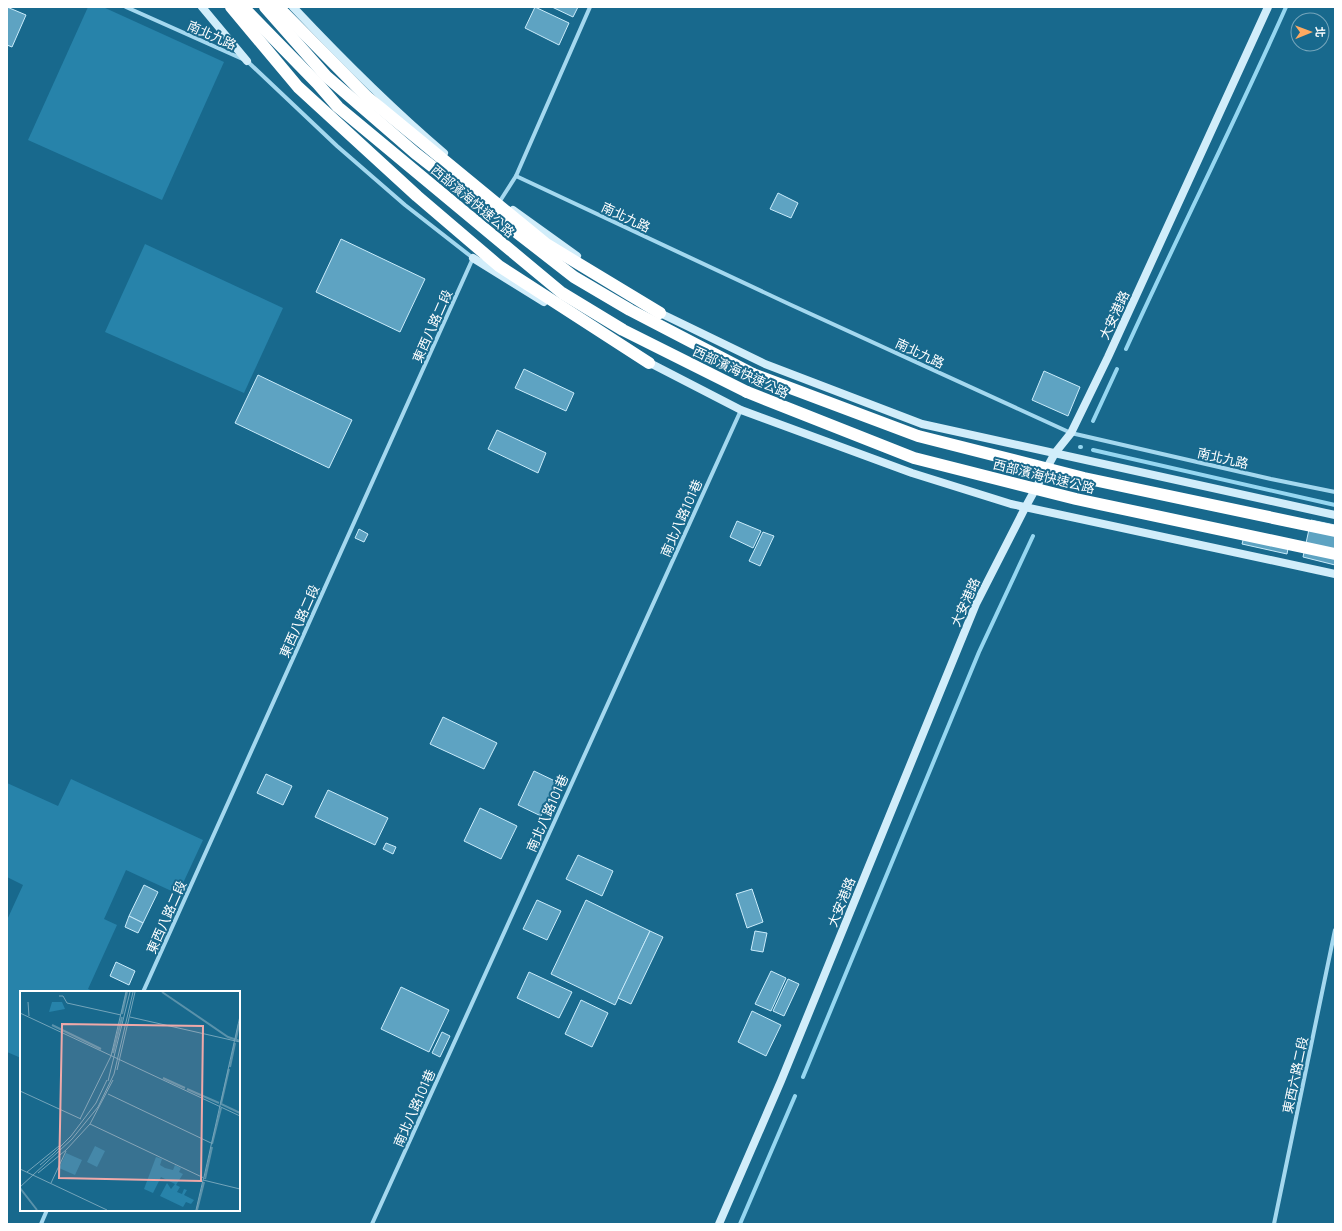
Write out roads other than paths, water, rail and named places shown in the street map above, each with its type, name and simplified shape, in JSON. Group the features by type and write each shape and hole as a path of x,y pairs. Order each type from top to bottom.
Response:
{"highway":[{"path":"231,7 298,87 417,196 494,261 649,363"},
{"name":"西部濱海快速公路","path":"243,7 318,84 338,107 562,293 623,330 746,392 914,458 1076,499 1335,554"},
{"name":"西部濱海快速公路","path":"265,7 331,80 415,153 574,277 630,310 753,374 918,436 1084,478 1335,531"},
{"path":"278,7 367,97 546,244 660,313"}],"street":[{"name":"南北九路","path":"126,7 247,61 337,146 405,205 473,258"},
{"path":"202,7 247,61"},
{"path":"293,7 322,38 410,124 500,201 586,263 641,296 660,313 765,364 922,424 1335,515"},
{"path":"500,201 516,176 590,7"},
{"name":"大安港路","path":"719,1224 781,1081 976,604 1055,453 1072,433 1268,7"},
{"name":"南北九路","path":"516,176 788,304 1072,433 1271,479 1335,492"},
{"path":"473,258 617,346 741,410 912,473 1025,508 1335,574"},
{"name":"東西八路二段","path":"143,991 473,258"},
{"name":"南北八路101巷","path":"372,1224 741,410"},
{"name":"東西六路二段","path":"1274,1224 1335,930"},
{"path":"41,1224 47,1211"}],"waterway":[{"path":"1126,349 1286,7"},
{"path":"1093,421 1117,369"},
{"path":"1093,450 1335,505"},
{"path":"803,1077 979,652 1033,536"},
{"path":"740,1224 795,1096"}]}
